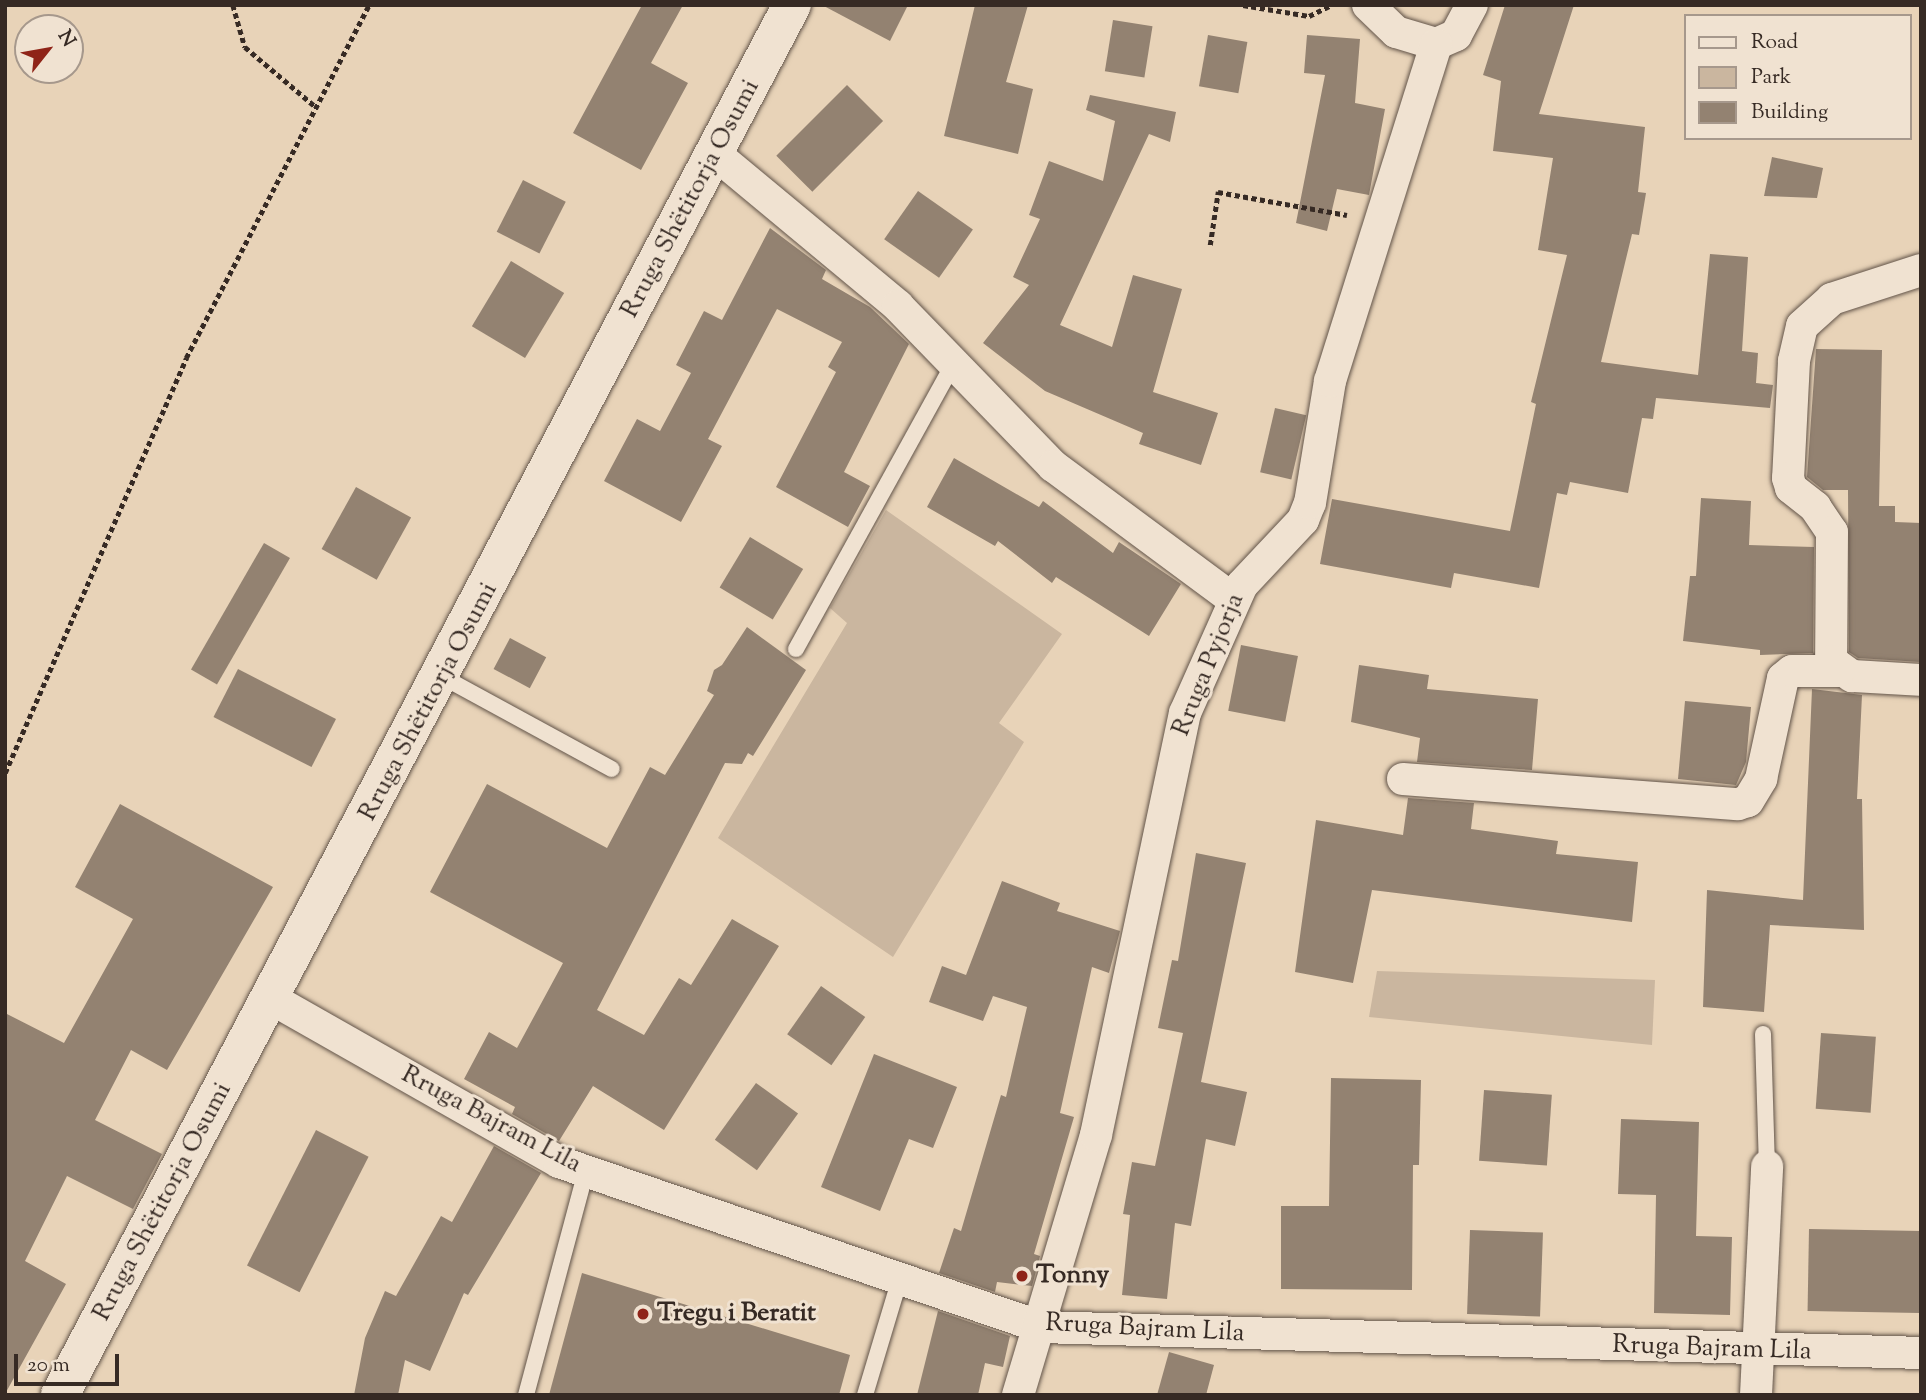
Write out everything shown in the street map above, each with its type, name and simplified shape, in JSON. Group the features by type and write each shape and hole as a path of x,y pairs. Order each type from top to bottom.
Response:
{"main road":[{"name":"Rruga Shëtitorja Osumi","path":"60,1395 443,677 793,5"}],"street":[{"path":"1368,5 1396,32 1436,44 1456,35 1472,5"},
{"name":"Rruga Pyjorja","path":"1018,1395 1041,1327 1114,1059 1179,734 1234,600 1251,572 1298,525 1310,503 1330,381 1436,44"},
{"path":"714,153 846,260 954,363 1053,466 1234,600"},
{"path":"1839,671 1828,650 1832,532 1815,507 1791,488 1788,478 1797,340 1821,305 1921,270"},
{"path":"1403,779 1738,804 1748,801 1760,779 1783,678 1792,671 1839,671 1921,680"},
{"name":"Rruga Bajram Lila","path":"272,999 559,1162 1041,1327 1757,1351 1921,1353"},
{"path":"1756,1395 1767,1166"}],"lane":[{"path":"796,649 954,363"},
{"path":"443,677 612,769"},
{"path":"1763,1034 1767,1166"},
{"path":"526,1395 586,1171"},
{"path":"865,1395 900,1278"}],"path":[{"path":"233,5 245,47 316,107"},
{"path":"5,773 186,358 369,5"},
{"path":"1243,5 1309,16 1332,5"},
{"path":"1210,245 1218,192 1379,221"}],"green space":[{"path":"886,510 1062,634 999,723 1024,742 893,957 718,838 847,623 830,608"},
{"path":"1377,971 1655,980 1652,1045 1369,1017"}],"building":[{"path":"642,5 683,5 651,63 688,83 641,170 573,133"},
{"path":"822,5 908,5 890,41"},
{"path":"975,5 1028,5 1006,82 1033,89 1018,154 944,136"},
{"path":"1505,5 1574,5 1539,114 1645,127 1638,192 1646,193 1639,235 1632,234 1601,362 1698,375 1710,254 1748,257 1742,351 1758,353 1756,383 1773,385 1770,408 1656,398 1653,419 1642,418 1628,493 1570,482 1567,495 1557,493 1539,588 1454,573 1451,588 1320,564 1332,499 1510,531 1536,404 1531,402 1567,255 1538,250 1553,158 1493,151 1501,81 1483,75"},
{"path":"1113,20 1153,26 1144,78 1105,71"},
{"path":"1208,35 1247,42 1238,93 1199,86"},
{"path":"1307,35 1360,39 1355,103 1385,109 1369,195 1337,189 1327,231 1296,223 1325,75 1304,73"},
{"path":"847,85 883,121 812,192 776,156"},
{"path":"1090,95 1176,112 1170,142 1149,134 1060,325 1112,347 1133,275 1182,289 1153,392 1218,413 1201,465 1139,444 1143,433 1045,391 983,343 1029,285 1013,277 1040,219 1029,215 1049,161 1103,181 1115,121 1086,110"},
{"path":"1772,157 1823,168 1817,198 1764,196"},
{"path":"523,180 566,202 539,253 497,232"},
{"path":"918,191 973,229 939,278 884,239"},
{"path":"770,228 826,270 822,279 870,307 909,344 844,472 870,486 848,527 776,487 836,372 828,367 842,342 777,309 708,439 722,446 681,522 604,481 637,419 660,431 691,373 676,365 704,311 722,320"},
{"path":"511,261 564,293 525,358 472,326"},
{"path":"1816,349 1882,350 1879,506 1895,506 1895,522 1921,523 1921,662 1858,658 1849,652 1848,490 1823,490 1807,477"},
{"path":"1275,408 1306,415 1291,480 1260,472"},
{"path":"954,458 1039,507 1043,501 1113,553 1119,542 1181,584 1149,636 1056,577 1052,583 998,541 995,546 927,507"},
{"path":"356,487 411,518 377,580 322,549"},
{"path":"1701,498 1751,501 1749,545 1814,547 1813,653 1760,655 1760,650 1683,641 1690,576 1696,576"},
{"path":"750,537 803,569 773,620 720,588"},
{"path":"264,543 290,558 217,684 191,669"},
{"path":"747,627 806,670 753,756 748,753 742,764 725,763 597,1010 644,1035 679,978 691,985 732,919 779,946 664,1130 593,1086 559,1141 512,1114 515,1107 464,1079 489,1032 517,1048 563,963 430,892 487,784 607,848 650,767 665,775 714,695 707,691 714,670 722,665"},
{"path":"510,638 546,657 530,688 494,669"},
{"path":"1241,645 1298,656 1285,722 1228,711"},
{"path":"1359,665 1429,675 1427,689 1538,699 1532,770 1417,762 1420,738 1351,722"},
{"path":"238,669 336,719 311,767 213,717"},
{"path":"1812,689 1862,695 1857,799 1862,799 1864,930 1770,925 1764,1012 1703,1007 1707,890 1803,900"},
{"path":"1685,701 1751,707 1746,762 1736,785 1678,779"},
{"path":"1408,798 1474,803 1471,829 1558,841 1556,854 1638,862 1632,922 1372,890 1353,983 1295,972 1316,820 1403,835"},
{"path":"120,804 273,887 167,1070 131,1050 95,1120 162,1154 133,1209 67,1176 25,1261 66,1284 5,1394 5,1013 64,1043 133,919 75,887"},
{"path":"1196,853 1246,863 1201,1082 1247,1092 1235,1146 1206,1139 1191,1226 1175,1223 1167,1299 1122,1295 1130,1215 1123,1214 1132,1162 1155,1166 1183,1033 1158,1028 1172,960 1178,961"},
{"path":"1002,881 1060,903 1057,911 1120,931 1109,973 1092,967 1060,1113 1074,1117 1034,1254 1040,1256 1032,1286 997,1282 995,1292 939,1273 954,1228 961,1231 1001,1095 1006,1097 1027,1007 993,996 983,1021 929,1002 942,966 966,975"},
{"path":"821,986 865,1017 831,1065 787,1034"},
{"path":"1821,1033 1876,1037 1871,1113 1816,1109"},
{"path":"874,1054 957,1087 933,1148 909,1139 880,1211 821,1187"},
{"path":"1331,1078 1421,1080 1419,1165 1413,1165 1412,1290 1281,1289 1281,1206 1329,1206"},
{"path":"756,1083 798,1114 757,1170 715,1140"},
{"path":"1484,1090 1552,1095 1547,1166 1479,1161"},
{"path":"1621,1119 1699,1122 1696,1236 1732,1237 1730,1315 1654,1313 1656,1195 1618,1194"},
{"path":"316,1130 369,1157 300,1292 247,1265"},
{"path":"494,1146 541,1173 468,1295 464,1293 430,1371 405,1360 398,1395 354,1395 365,1338 385,1291 396,1296 441,1216 452,1222"},
{"path":"1809,1229 1921,1231 1920,1313 1808,1311"},
{"path":"1470,1230 1543,1233 1540,1316 1467,1314"},
{"name":"Tregu i Beratit","path":"582,1273 850,1355 839,1395 549,1395"},
{"path":"938,1311 1010,1336 1003,1367 985,1363 978,1395 917,1395"},
{"path":"1169,1352 1214,1365 1206,1395 1157,1395"}],"place":[{"name":"Tonny","path":"1022,1276"},
{"name":"Tregu i Beratit","path":"643,1314"}]}
